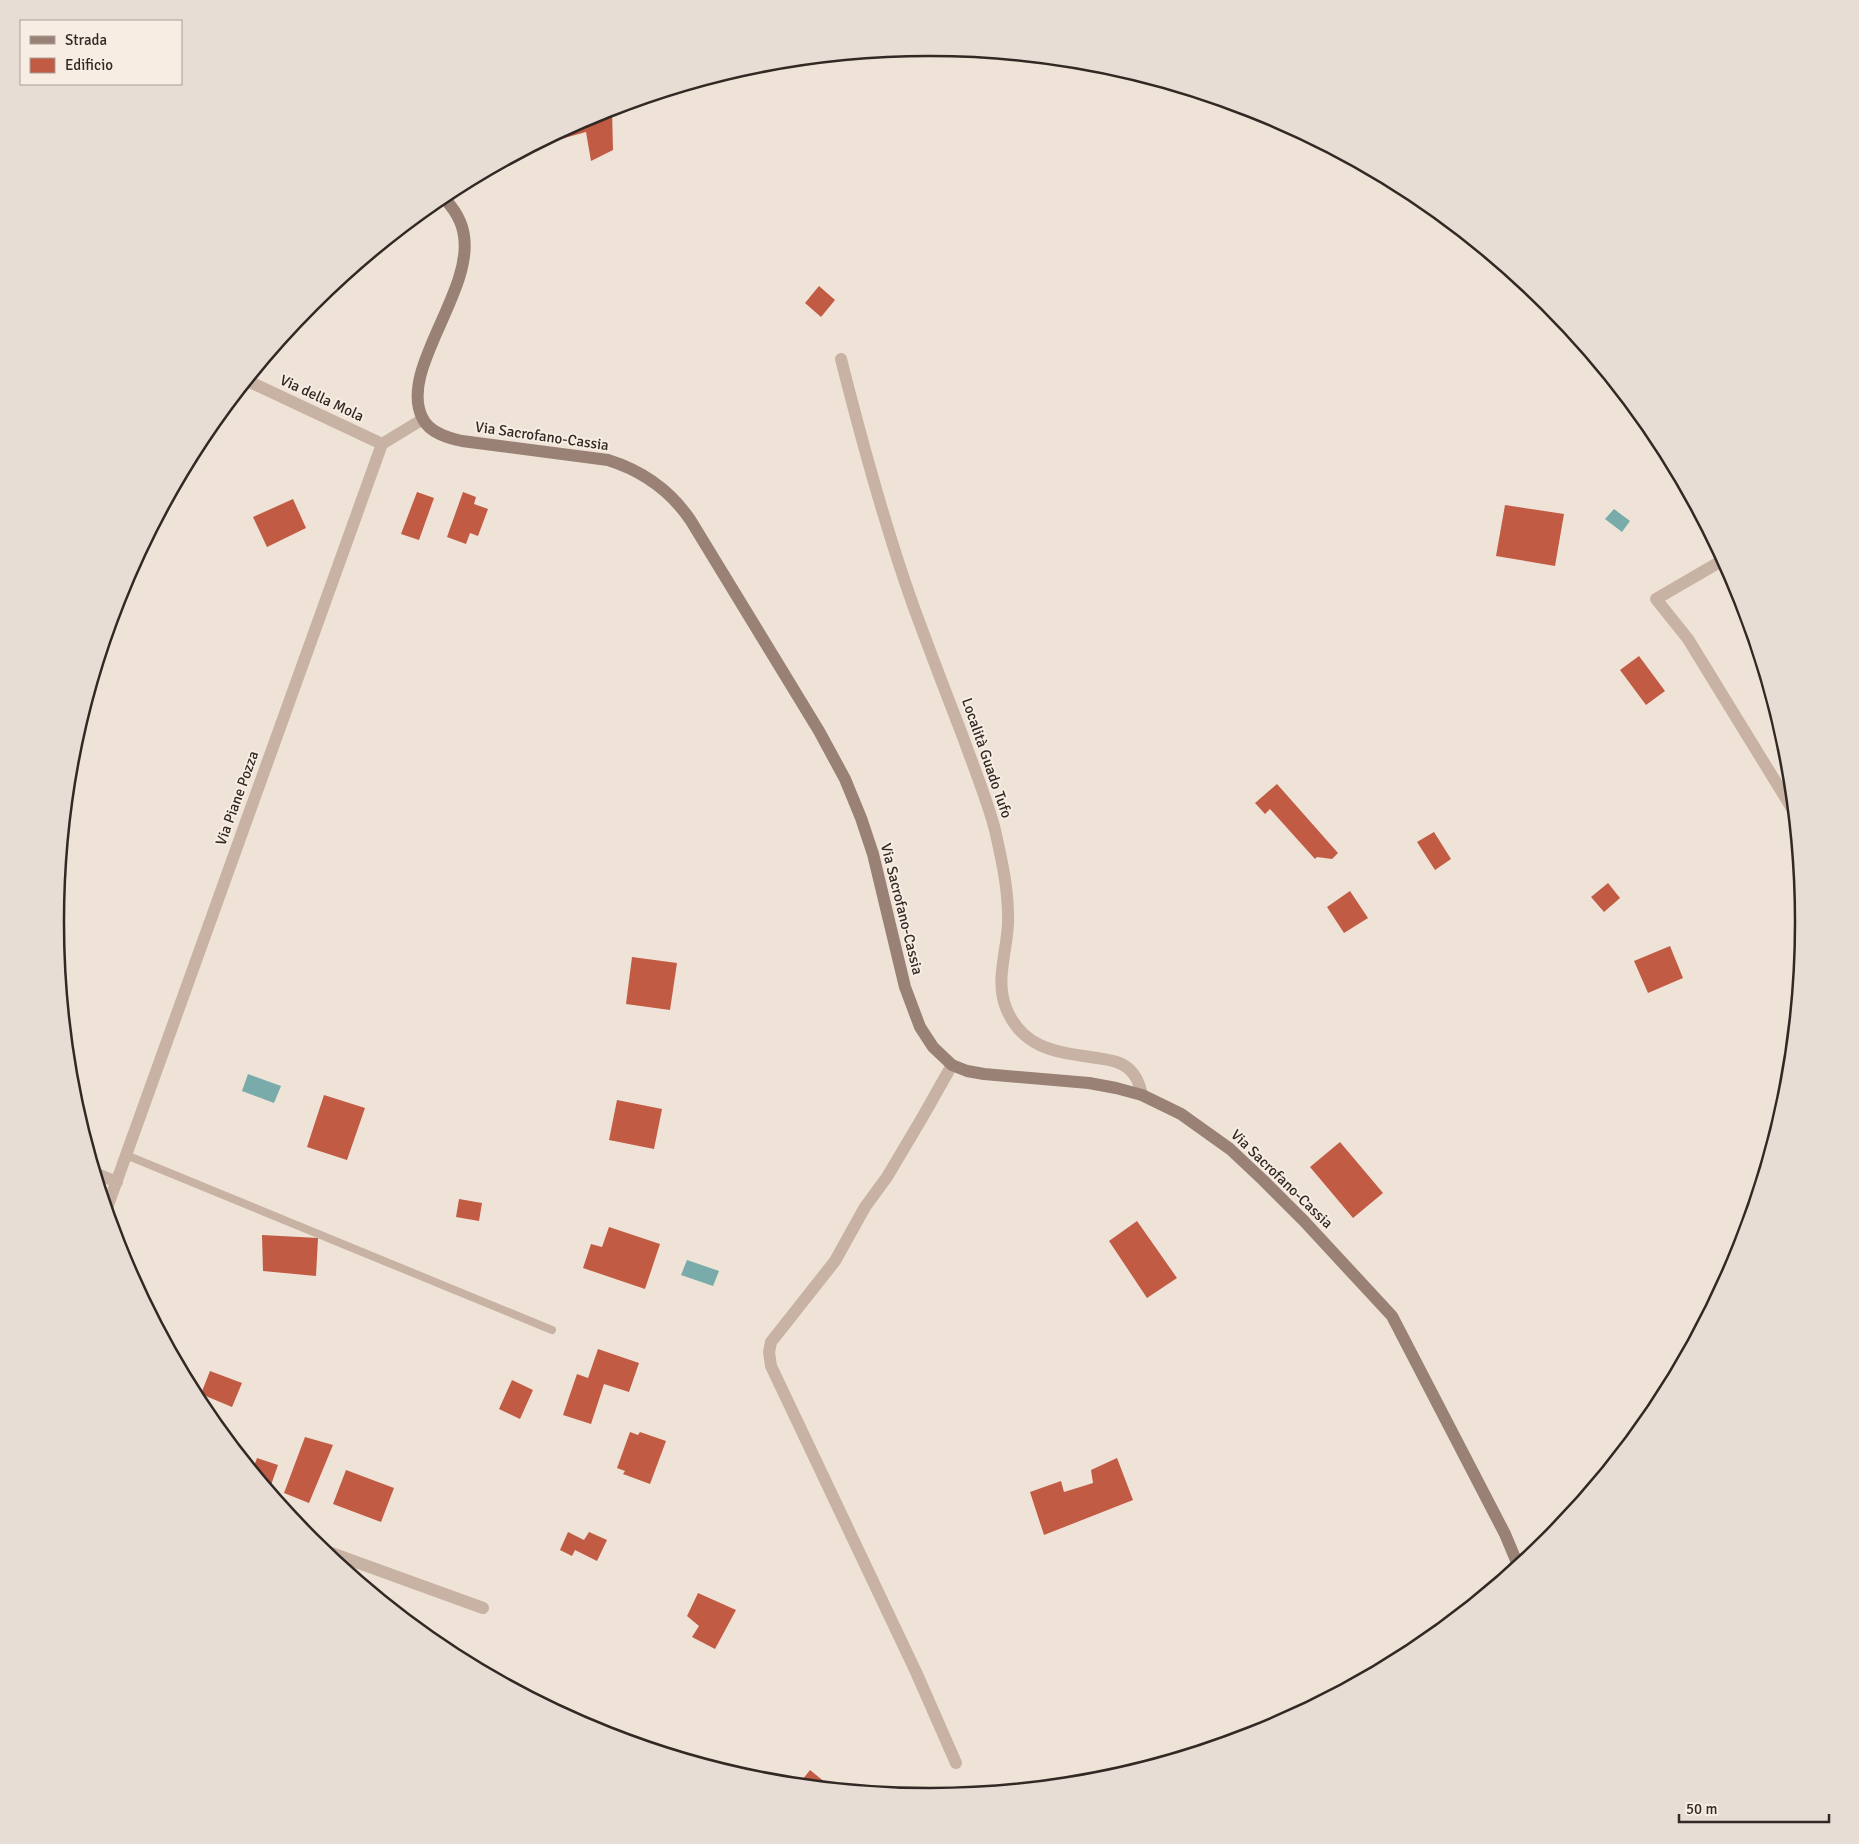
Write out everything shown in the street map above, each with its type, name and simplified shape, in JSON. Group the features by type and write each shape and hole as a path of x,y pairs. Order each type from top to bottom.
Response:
{"street":[{"path":"382,444 423,419 419,408 418,392 421,373 456,290 464,258 462,227 454,210 448,203"},
{"name":"Località Guado Tufo","path":"841,358 889,539 980,781 994,828 1007,901 1008,932 1001,983 1002,994 1008,1012 1022,1033 1042,1047 1112,1060 1124,1065 1134,1074 1142,1095"},
{"name":"Via della Mola","path":"253,383 382,444"},
{"name":"Via Sacrofano-Cassia","path":"423,419 436,432 452,439 596,458 618,463 658,484 676,500 691,521 838,764 865,829 901,973 913,1010 920,1027 933,1048 952,1065 967,1071 1089,1083 1142,1095 1187,1118 1215,1137 1245,1162 1304,1221 1392,1316 1505,1534 1515,1559"},
{"name":"Via Piane Pozza","path":"110,1200 382,444"},
{"path":"1717,564 1656,599 1688,639 1786,799"},
{"path":"952,1065 887,1177 865,1207 835,1261 771,1342 769,1352 771,1366 912,1664 956,1763"},
{"path":"103,1176 116,1182"},
{"path":"341,1557 483,1608"}],"lane":[{"path":"126,1155 552,1330"}],"water":[{"path":"1614,509 1630,521 1622,532 1605,519"},
{"path":"248,1074 281,1086 274,1103 242,1091"},
{"path":"687,1260 719,1271 713,1286 681,1275"}],"building":[{"path":"612,117 613,150 591,161 586,132 563,138"},
{"path":"819,286 835,300 821,317 805,303"},
{"path":"417,492 434,498 419,540 401,534"},
{"path":"463,492 476,497 474,504 488,509 478,536 470,533 466,544 447,537"},
{"path":"293,499 306,528 267,547 253,517"},
{"path":"1505,505 1564,514 1555,566 1496,556"},
{"path":"1639,656 1665,691 1646,705 1620,670"},
{"path":"1277,784 1338,853 1332,859 1317,857 1315,859 1270,809 1265,814 1255,803"},
{"path":"1434,832 1451,859 1435,870 1417,842"},
{"path":"1608,883 1620,898 1604,912 1591,897"},
{"path":"1350,891 1368,918 1344,933 1327,907"},
{"path":"1670,946 1683,978 1648,993 1634,961"},
{"path":"632,957 677,963 670,1010 626,1004"},
{"path":"324,1095 365,1108 347,1160 307,1147"},
{"path":"617,1100 662,1109 654,1149 609,1140"},
{"path":"1340,1142 1383,1193 1353,1218 1310,1167"},
{"path":"459,1199 482,1203 479,1221 456,1217"},
{"path":"1137,1221 1177,1278 1147,1298 1109,1241"},
{"path":"609,1227 660,1244 645,1289 583,1268 591,1244 602,1247"},
{"path":"262,1235 318,1238 316,1276 263,1271"},
{"path":"598,1349 639,1363 629,1392 604,1384 591,1424 563,1415 577,1374 588,1378"},
{"path":"210,1371 242,1383 232,1407 206,1396 202,1391"},
{"path":"512,1380 533,1390 520,1419 499,1409"},
{"path":"630,1432 638,1435 640,1432 666,1441 650,1484 623,1474 625,1471 617,1468"},
{"path":"305,1437 333,1445 309,1503 284,1493"},
{"path":"257,1458 278,1465 271,1484 255,1464"},
{"path":"1117,1458 1133,1500 1044,1535 1030,1492 1061,1481 1064,1492 1093,1483 1091,1470"},
{"path":"346,1470 394,1488 381,1522 333,1504"},
{"path":"568,1532 584,1540 589,1532 607,1540 597,1561 575,1550 572,1556 560,1550"},
{"path":"698,1593 736,1610 715,1649 692,1637 699,1626 687,1616"},
{"path":"810,1770 823,1781 816,1780 804,1778"}]}
